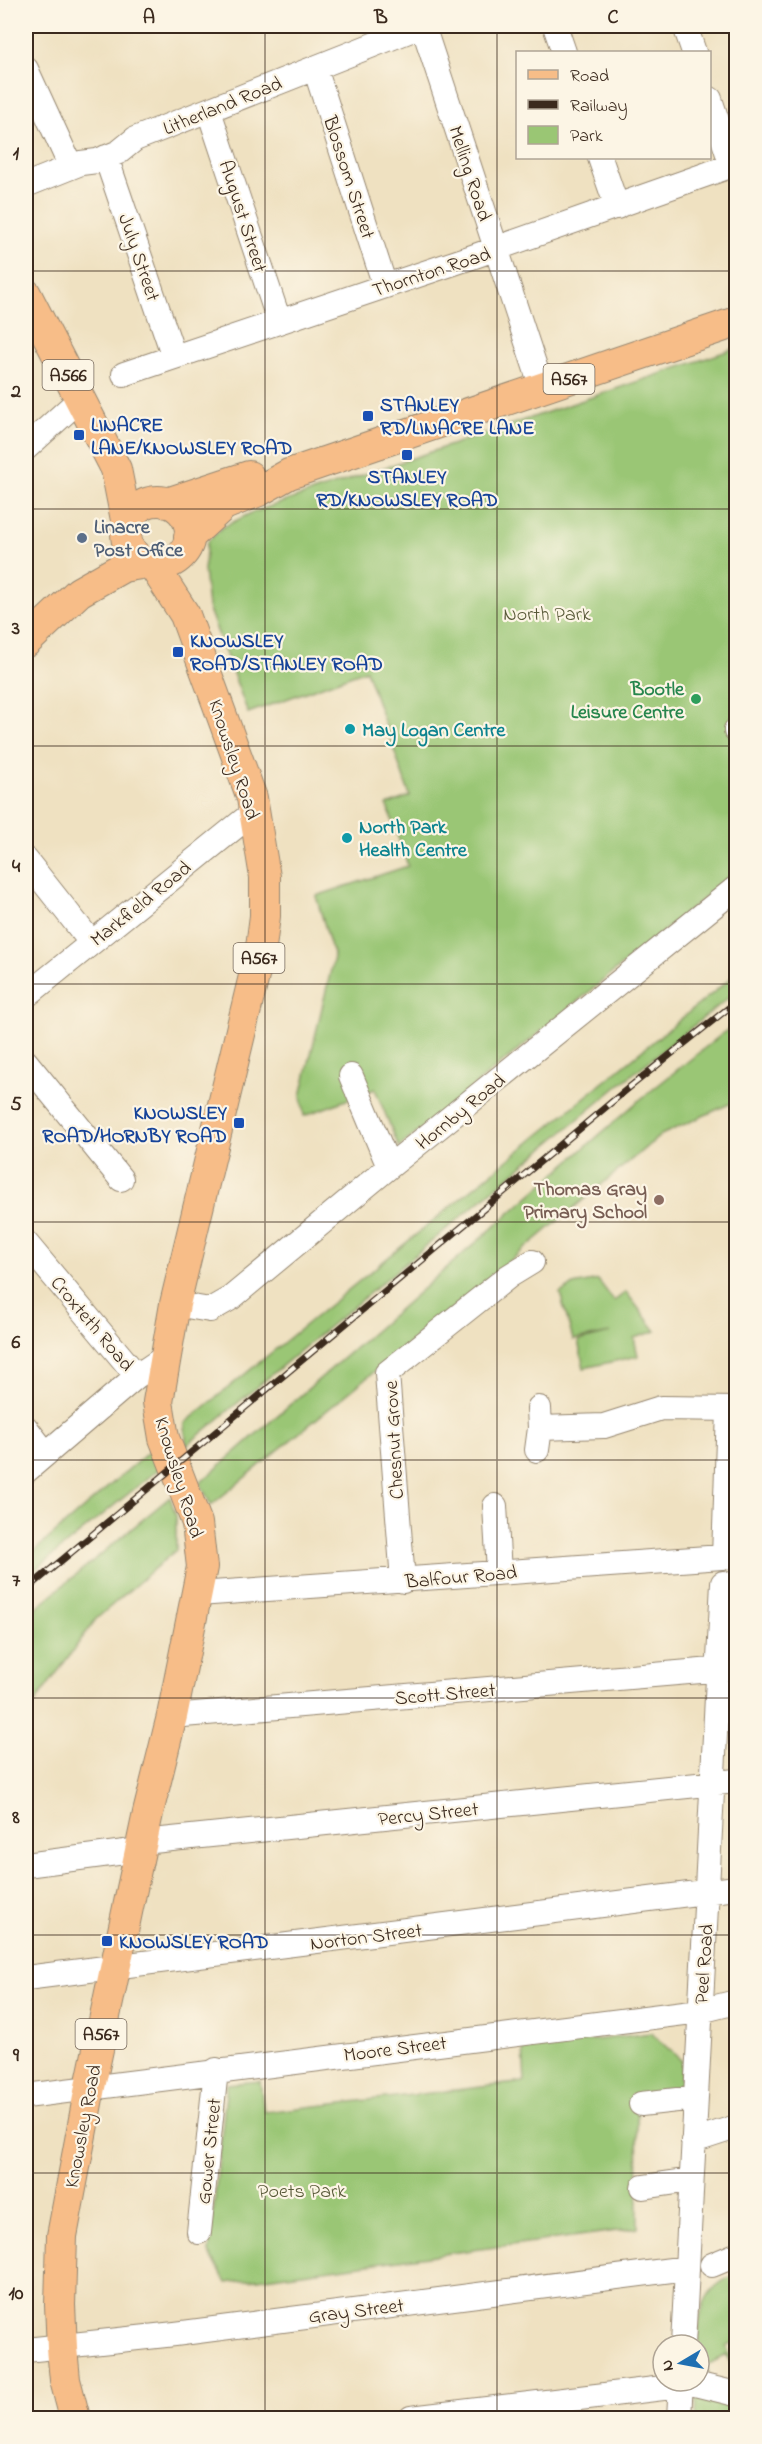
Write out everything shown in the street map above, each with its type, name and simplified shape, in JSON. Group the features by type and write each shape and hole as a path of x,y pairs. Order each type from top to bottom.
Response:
{"main road":[{"name":"A566","path":"26,294 116,469 127,528"},
{"name":"A567","path":"188,543 224,505 258,491 289,474 736,322"},
{"name":"A566","path":"116,469 164,503"},
{"name":"A567","path":"164,503 254,474 289,474"},
{"path":"26,642 79,592 123,567 170,563 188,543 188,524 182,514 164,503 153,502 139,508 127,528 90,571 79,592"},
{"path":"127,528 128,542 133,553 150,564"},
{"name":"Knowsley Road","path":"185,615 188,543"},
{"name":"Knowsley Road","path":"70,2417 62,2348 60,2305 62,2235 115,1967 148,1813 172,1716 202,1567 200,1535 191,1504 160,1426 158,1402 175,1304 261,947 265,916 265,877 255,811 245,780 185,615 150,564"}],"street":[{"name":"Litherland Road","path":"26,185 71,166 119,152 135,139 426,26"},
{"name":"Melling Road","path":"426,26 542,388"},
{"path":"555,26 564,51"},
{"path":"685,26 694,51"},
{"name":"Blossom Street","path":"315,68 385,286"},
{"path":"26,69 71,166"},
{"path":"711,102 734,165"},
{"name":"August Street","path":"209,111 279,321"},
{"name":"July Street","path":"106,157 174,357"},
{"path":"600,159 617,207"},
{"name":"Thornton Road","path":"124,374 496,249 734,165"},
{"path":"26,448 80,399"},
{"name":"Markfield Road","path":"26,996 255,811"},
{"path":"26,860 91,942"},
{"name":"Hornby Road","path":"175,1304 210,1310 231,1298 389,1167 736,888"},
{"path":"26,1062 121,1179"},
{"path":"351,1076 389,1167"},
{"name":"Croxteth Road","path":"26,1243 137,1376"},
{"name":"Chesnut Grove","path":"403,1581 387,1373 509,1276 532,1262"},
{"path":"26,1472 137,1376 165,1357"},
{"path":"539,1429 604,1426 661,1408 733,1409 730,1557"},
{"path":"26,1428 46,1454"},
{"path":"495,1506 499,1572"},
{"name":"Balfour Road","path":"198,1594 730,1557"},
{"name":"Peel Road","path":"684,2333 713,1784 728,1669 723,1583"},
{"name":"Scott Street","path":"172,1716 728,1669"},
{"name":"Percy Street","path":"26,1865 141,1846 736,1781"},
{"name":"Norton Street","path":"26,1978 707,1894 736,1888"},
{"name":"Moore Street","path":"26,2096 216,2070 700,2011 736,2002"},
{"name":"Gower Street","path":"199,2232 216,2070"},
{"path":"641,2104 695,2098"},
{"path":"693,2141 736,2127"},
{"path":"643,2187 691,2180"},
{"path":"712,2265 736,2255"},
{"name":"Gray Street","path":"26,2350 62,2348 687,2268"},
{"path":"411,2418 651,2388"},
{"path":"711,2388 736,2394"},
{"path":"679,2418 680,2393"}],"green space":[{"name":"North Park","path":"736,348 736,872 399,1147 375,1089 304,1116 301,1096 334,957 316,896 408,866 387,805 410,796 366,670 248,713 208,607 204,570 207,542 223,527 251,513"},
{"path":"736,974 736,992 624,1081 186,1446 185,1423"},
{"path":"736,1023 736,1101 661,1135 211,1505 200,1483 637,1102"},
{"path":"598,1280 614,1301 626,1292 656,1331 634,1338 638,1356 584,1368 578,1341 610,1333 573,1340 560,1293 573,1285"},
{"path":"151,1450 160,1468 26,1577 26,1558"},
{"path":"170,1497 176,1516 176,1550 96,1619 26,1715 26,1616"},
{"name":"Poets Park","path":"651,2033 682,2061 680,2090 637,2096 638,2228 227,2283 209,2253 227,2084 260,2081 264,2112 525,2082 523,2049"},
{"path":"736,2274 736,2340 726,2346 736,2373 726,2355 711,2363 711,2333 699,2333 704,2302 720,2283"},
{"path":"696,2393 736,2398 736,2418 695,2418"}],"railway":[{"path":"26,1590 631,1086 736,1002"}],"place":[{"name":"STANLEY RD/LINACRE LANE","path":"368,416"},
{"name":"LINACRE LANE/KNOWSLEY ROAD","path":"79,435"},
{"name":"STANLEY RD/KNOWSLEY ROAD","path":"407,455"},
{"name":"Linacre Post Office","path":"82,538"},
{"name":"KNOWSLEY ROAD/STANLEY ROAD","path":"178,652"},
{"name":"Bootle Leisure Centre","path":"696,699"},
{"name":"May Logan Centre","path":"350,729"},
{"name":"North Park Health Centre","path":"347,838"},
{"name":"KNOWSLEY ROAD/HORNBY ROAD","path":"239,1123"},
{"name":"Thomas Gray Primary School","path":"659,1200"},
{"name":"KNOWSLEY ROAD","path":"107,1941"}]}
